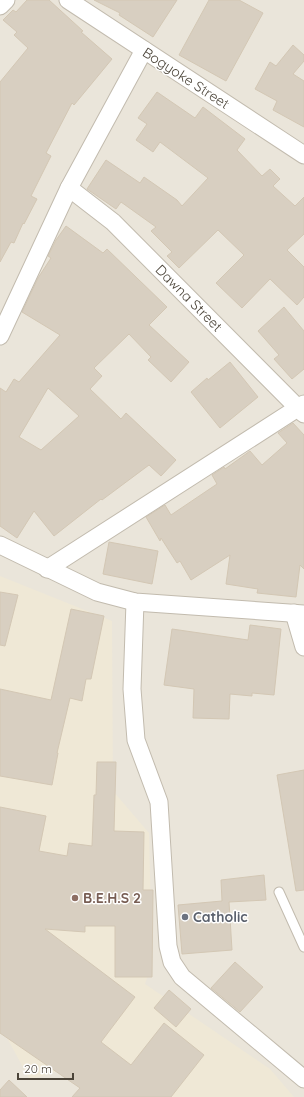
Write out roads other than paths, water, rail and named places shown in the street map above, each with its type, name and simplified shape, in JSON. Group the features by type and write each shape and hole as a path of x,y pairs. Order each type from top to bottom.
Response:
{"street":[{"path":"0,6 6,0"},
{"name":"Bogyoke Street","path":"68,0 304,155"},
{"path":"0,336 69,188 144,50"},
{"name":"Dawna Street","path":"69,188 113,222 302,409"},
{"path":"47,568 302,409"},
{"path":"0,545 97,592 135,602 299,614 304,647"},
{"path":"135,602 132,689 136,740 159,802 168,946 172,962 182,977 304,1079"}],"lane":[{"path":"279,892 304,947"}],"place":[{"name":"B.E.H.S 2","path":"75,898"},
{"name":"Catholic","path":"185,917"}]}
